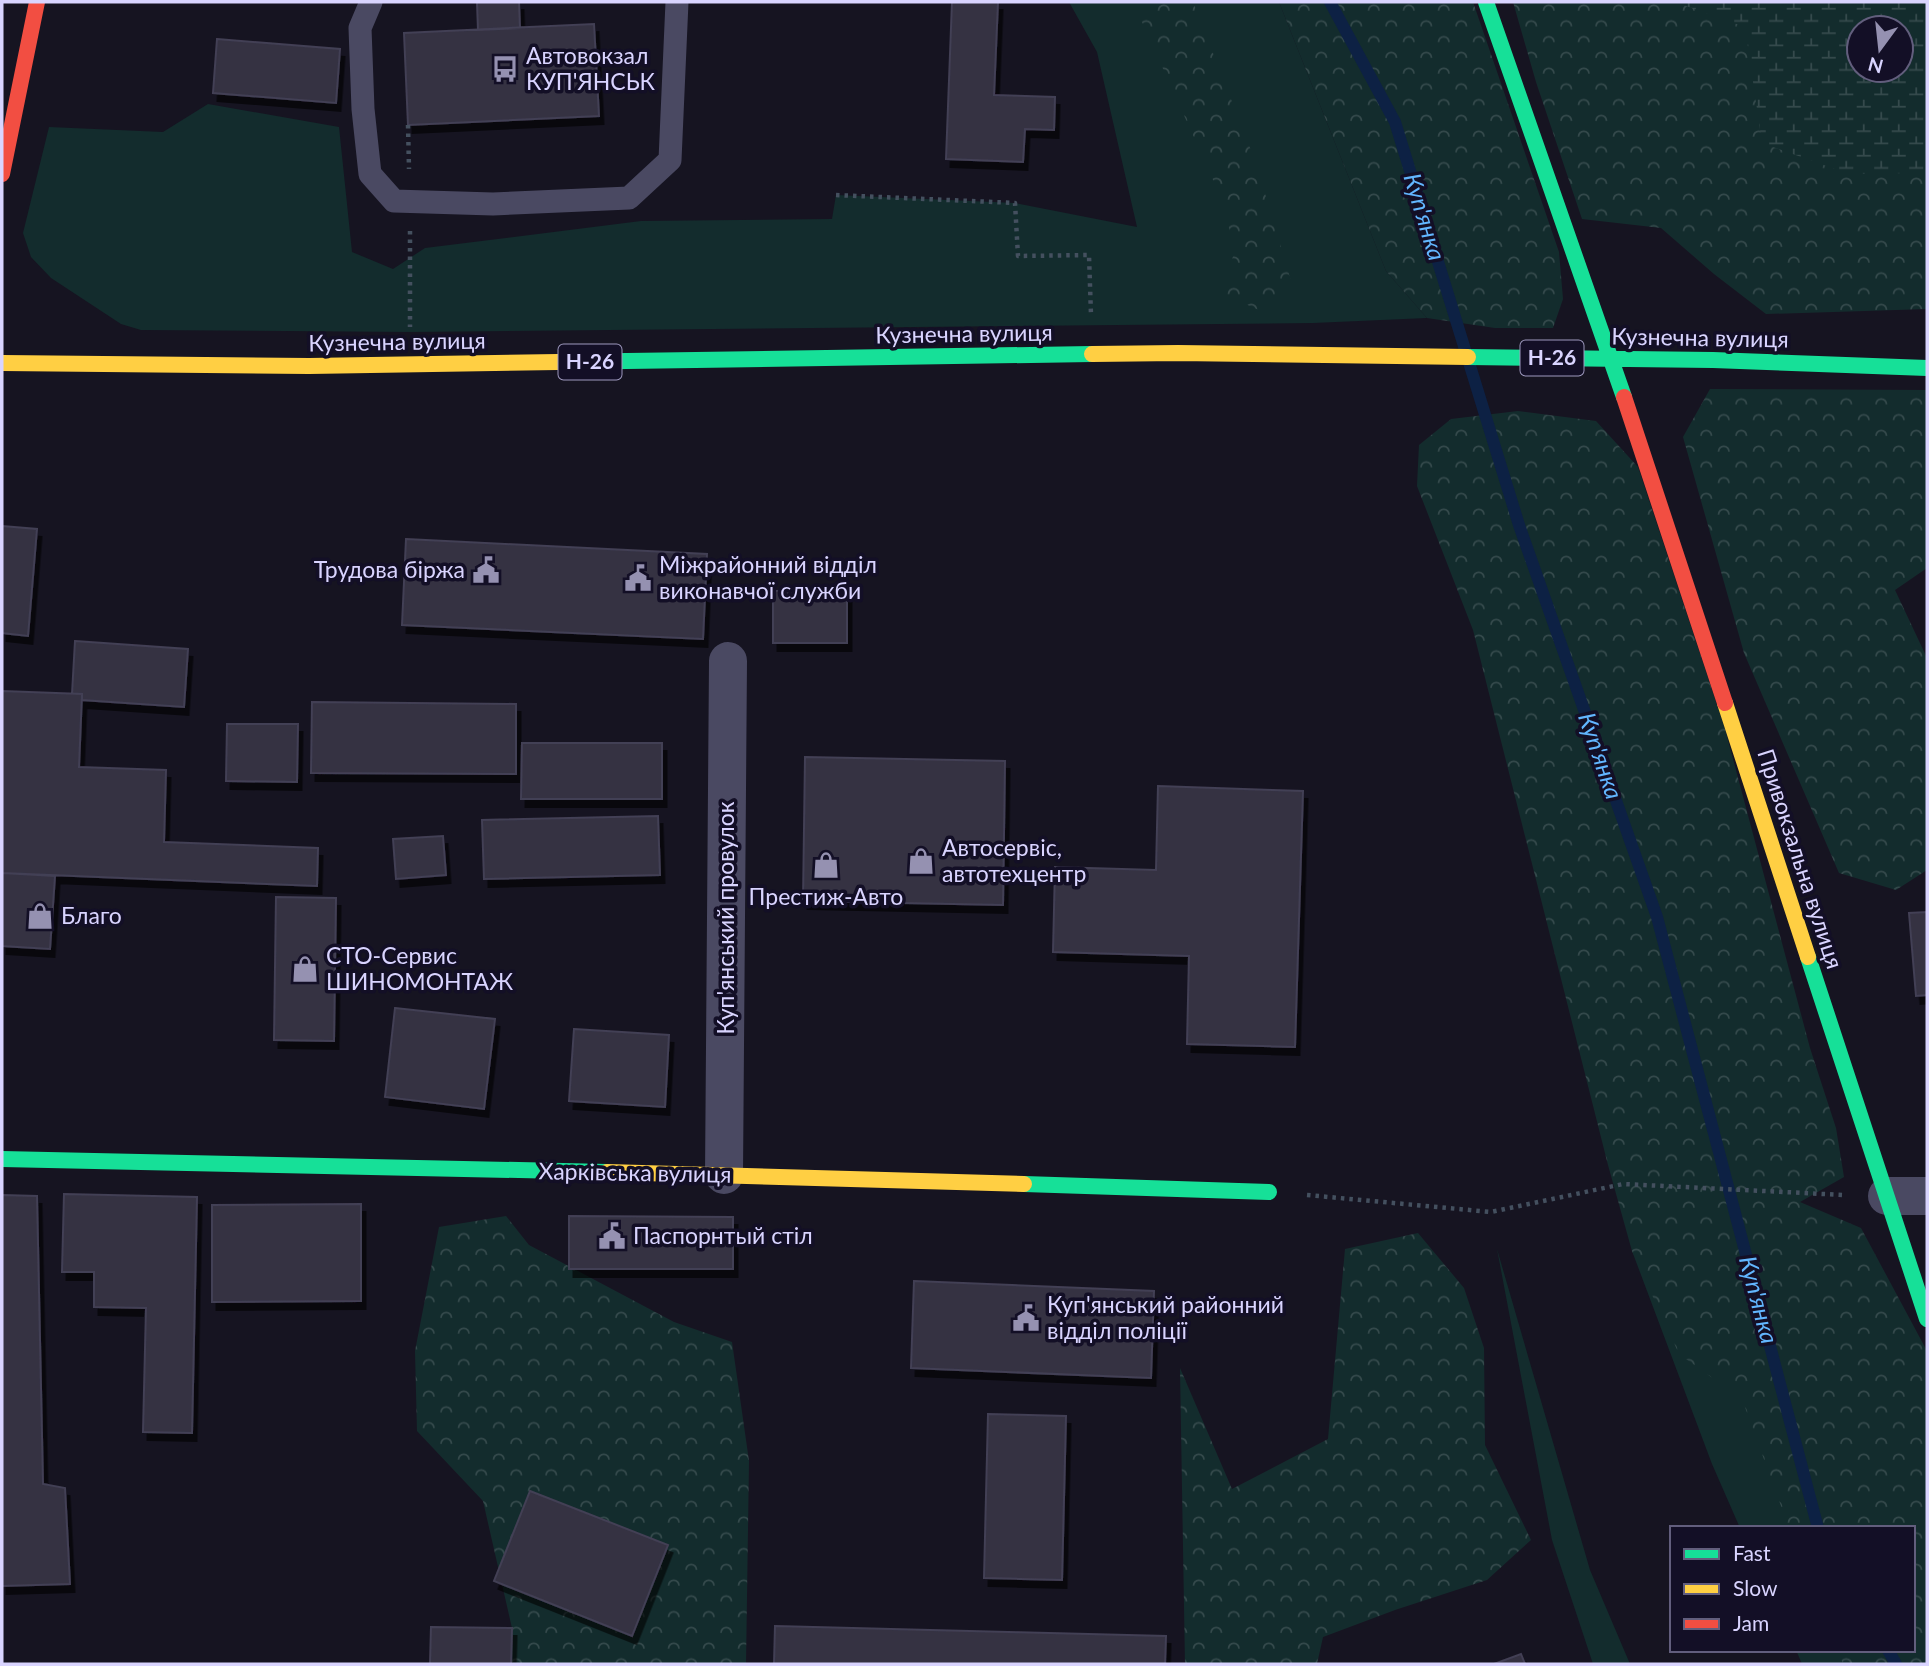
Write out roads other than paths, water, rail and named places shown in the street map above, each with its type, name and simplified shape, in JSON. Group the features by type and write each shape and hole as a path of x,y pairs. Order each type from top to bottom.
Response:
{"street":[{"path":"2,174 37,2"},
{"name":"Привокзальна вулиця","path":"1486,2 1630,413 1927,1319"},
{"name":"Кузнечна вулиця","path":"2,363 309,366 1178,354 1713,360 1927,368"},
{"name":"Куп'янський провулок","path":"724,1175 728,661"},
{"name":"Харківська вулиця","path":"2,1159 724,1175 1269,1192"},
{"path":"1887,1196 1927,1196"}],"lane":[{"path":"372,2 360,28 363,109 370,174 394,201 493,204 629,198 670,160 677,2"}],"waterway":[{"name":"Куп'янка","path":"1330,2 1395,122 1519,525 1657,917 1817,1526"},
{"name":"Куп'янка","path":"1889,1652 1896,1664"}],"place":[{"name":"Автовокзал КУП'ЯНСЬК","path":"505,69"},
{"name":"Трудова біржа","path":"486,570"},
{"name":"Міжрайонний відділ виконавчої служби","path":"638,578"},
{"name":"Автосервіс, автотехцентр","path":"921,861"},
{"name":"Престиж-Авто","path":"826,865"},
{"name":"Благо","path":"40,916"},
{"name":"СТО-Сервис ШИНОМОНТАЖ","path":"305,969"},
{"name":"Паспорнтый стіл","path":"612,1236"},
{"name":"Куп'янський районний відділ поліції","path":"1026,1318"}]}
